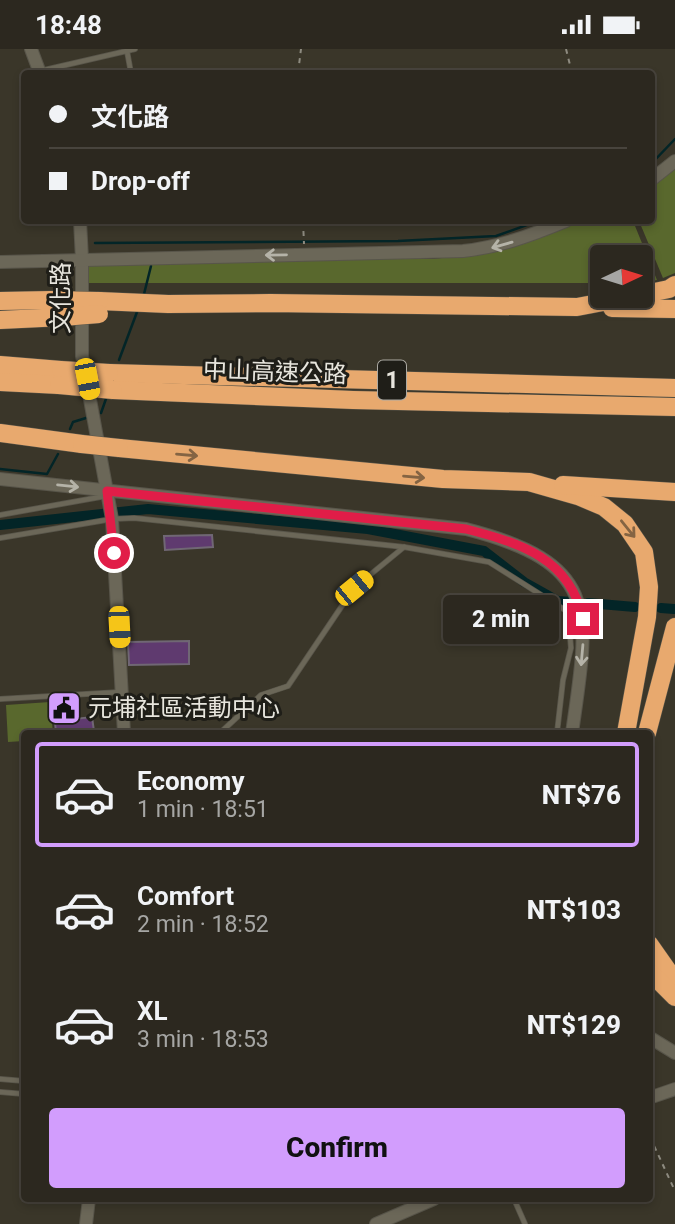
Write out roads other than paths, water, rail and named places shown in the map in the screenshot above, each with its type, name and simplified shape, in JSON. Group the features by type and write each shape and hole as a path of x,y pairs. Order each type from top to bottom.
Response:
{"highway":[{"path":"653,292 675,285"},
{"path":"0,301 52,300 99,307 270,303 675,309"},
{"path":"577,307 590,305"},
{"path":"0,320 63,317 99,307"},
{"name":"中山高速公路","path":"0,365 60,378"},
{"name":"中山高速公路","path":"0,382 60,378 352,400 675,407"},
{"name":"中山高速公路","path":"111,381 675,388"},
{"path":"0,434 119,449 443,479 675,492"},
{"path":"528,482 579,496 604,507 625,524 644,552 649,587 647,617 627,730"},
{"path":"648,730 675,627"},
{"path":"653,950 675,981"},
{"path":"653,975 675,997"}],"street":[{"path":"31,49 39,70"},
{"path":"655,177 675,161"},
{"name":"文化路","path":"80,224 82,356 111,517"},
{"path":"0,262 463,251 491,248 559,224"},
{"path":"0,479 108,495 466,529 503,538 533,551 557,568 579,600 583,652 572,730"},
{"path":"111,517 124,730"},
{"path":"653,1039 675,1053"},
{"path":"653,1097 675,1089"},
{"path":"86,1224 89,1202"},
{"path":"376,1224 427,1202"}],"lane":[{"path":"48,70 135,49"},
{"path":"127,51 130,70"},
{"path":"0,515 108,495"},
{"path":"0,538 111,517 134,518 404,547 489,562 568,612 571,648 563,680 558,730"},
{"path":"223,730 261,695 288,685 354,588 404,547"},
{"path":"0,699 122,692"},
{"path":"0,1079 21,1081"},
{"path":"0,1092 21,1094"},
{"path":"515,1202 525,1224"}],"waterway":[{"path":"655,160 675,139"},
{"path":"95,243 398,241 496,236 530,224"},
{"path":"144,294 151,266"},
{"path":"119,360 137,312"},
{"path":"101,413 107,396"},
{"path":"70,429 73,422 86,418"},
{"path":"0,469 47,474 58,454"},
{"path":"0,525 148,509 368,529 484,551 524,582 558,601 571,602"},
{"path":"588,603 635,607"},
{"path":"661,608 674,609"}],"place":[{"name":"元埔社區活動中心","path":"64,708"}]}
